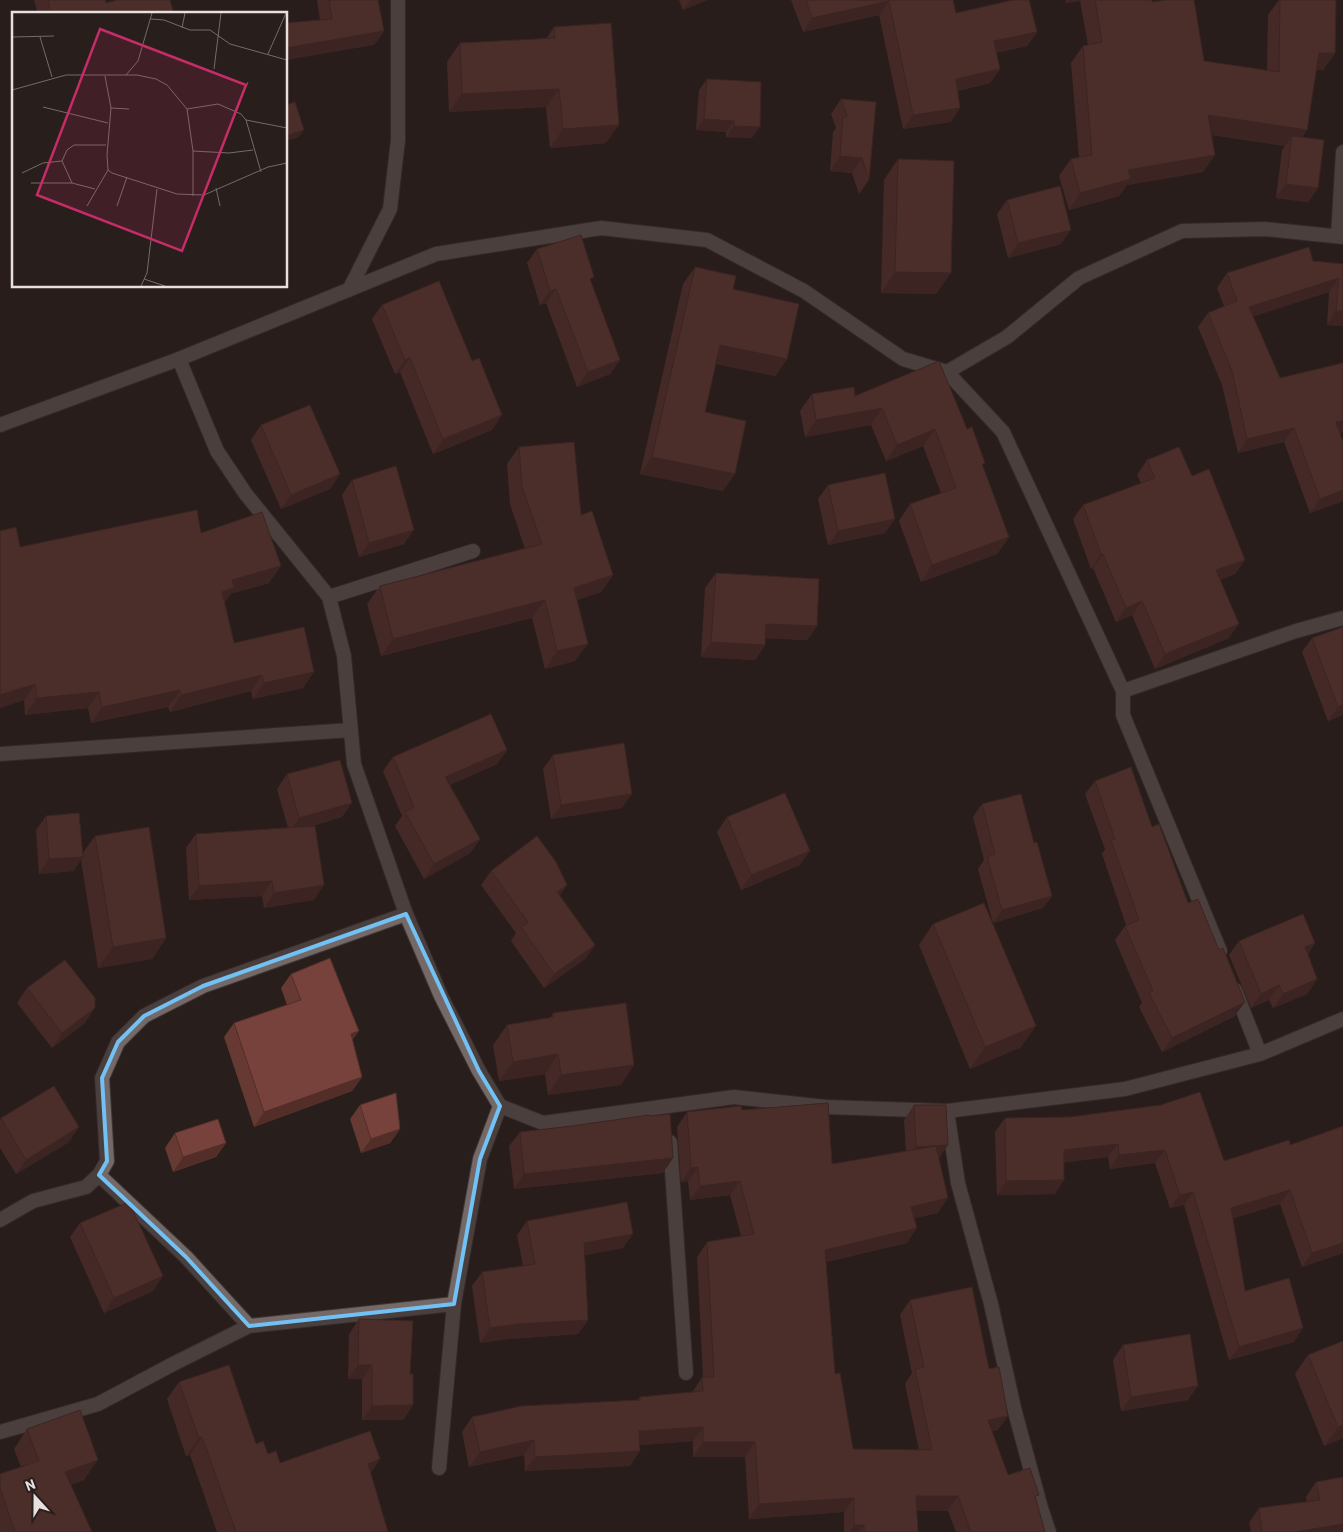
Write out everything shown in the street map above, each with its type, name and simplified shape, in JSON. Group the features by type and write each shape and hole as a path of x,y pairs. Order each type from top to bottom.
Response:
{"street":[{"path":"349,290 390,209 398,140 398,0"},
{"path":"946,372 1007,337 1079,278 1182,231 1265,229 1340,237 1343,152"},
{"path":"0,425 179,359 436,254 601,228 708,240 804,291 903,359 946,372 1002,432 1123,691 1123,715 1260,1054"},
{"path":"179,359 217,451 245,492 329,597 344,656 354,764 406,914 441,996 479,1071 500,1106 543,1123 668,1117 734,1097 826,1107 947,1111 1125,1089 1260,1054 1343,1019"},
{"path":"329,597 473,551"},
{"path":"1123,691 1296,631 1343,618"},
{"path":"0,754 351,730"},
{"path":"0,1220 33,1201 86,1187 99,1175 107,1161 102,1078 118,1042 144,1016 203,986 406,914"},
{"path":"439,1468 454,1304 480,1159 500,1106"},
{"path":"947,1111 958,1183 991,1304 1017,1417 1049,1532"},
{"path":"668,1117 686,1373"},
{"path":"99,1175 186,1257 249,1326"},
{"path":"0,1432 98,1404 249,1326 454,1304"}],"highlighted area":[{"path":"406,914 479,1071 500,1106 480,1159 454,1304 249,1326 186,1257 99,1175 107,1161 102,1078 118,1042 144,1016 203,986"}],"building":[{"path":"48,0 105,0 106,3 117,0 170,0 173,12 51,12"},
{"path":"329,0 378,0 384,31 288,48 288,23 332,19"},
{"path":"806,0 953,0 956,13 1013,0 1029,0 1037,32 994,41 1000,69 956,79 960,108 913,115 889,1 812,18"},
{"path":"1095,0 1152,0 1152,2 1194,0 1204,61 1279,72 1280,0 1336,0 1335,53 1319,53 1307,130 1208,115 1215,155 1128,170 1131,179 1080,193 1071,159 1092,155 1083,46 1102,42"},
{"path":"611,23 619,125 563,129 559,89 462,94 460,43 555,38 554,27"},
{"path":"707,79 761,82 760,127 734,126 734,121 704,119"},
{"path":"841,99 876,102 869,180 862,158 840,156 843,118 847,116"},
{"path":"295,102 304,130 288,135 288,104"},
{"path":"1292,136 1324,140 1318,188 1286,184"},
{"path":"898,159 954,161 951,273 895,272"},
{"path":"1060,186 1071,230 1018,243 1007,200"},
{"path":"581,235 594,277 590,279 620,360 588,372 556,289 550,291 537,249"},
{"path":"1309,247 1313,261 1343,264 1343,311 1336,311 1339,278 1249,307 1280,378 1343,363 1343,421 1336,422 1343,442 1343,490 1320,499 1294,428 1247,439 1232,371 1208,313 1237,301 1227,273"},
{"path":"695,267 736,276 733,289 799,304 787,359 720,345 705,412 746,421 735,474 652,457"},
{"path":"439,281 472,361 479,358 502,415 443,439 410,358 405,360 382,305"},
{"path":"939,361 967,429 972,427 985,463 982,464 1009,537 932,565 910,504 956,488 935,429 897,445 882,408 816,420 812,394 854,387 855,396"},
{"path":"310,405 340,474 291,495 261,425"},
{"path":"574,442 581,515 592,511 613,575 574,588 588,644 557,651 545,600 393,639 380,586 542,544 522,487 519,447"},
{"path":"1179,447 1192,476 1209,469 1245,560 1216,570 1239,624 1165,654 1142,601 1126,608 1103,554 1101,554 1083,505 1155,478 1147,460"},
{"path":"396,466 414,530 369,543 352,480"},
{"path":"885,473 895,519 838,531 828,485"},
{"path":"197,510 201,533 262,512 281,566 232,580 234,588 222,592 234,643 304,627 314,672 264,683 262,675 181,695 180,690 102,707 99,692 37,698 35,684 0,695 0,531 16,527 20,547"},
{"path":"716,573 819,579 817,626 766,624 765,645 711,642"},
{"path":"1343,627 1343,705 1338,707 1312,638"},
{"path":"491,714 507,750 445,777 480,839 434,864 405,812 414,807 393,757"},
{"path":"624,743 632,794 561,805 553,755"},
{"path":"340,760 352,803 299,818 287,774"},
{"path":"1131,767 1152,827 1159,824 1188,903 1198,899 1219,950 1223,948 1245,1002 1172,1038 1149,993 1153,991 1125,926 1139,920 1111,840 1115,839 1095,781"},
{"path":"785,793 810,851 751,875 727,817"},
{"path":"1021,794 1034,843 1037,842 1052,896 1002,910 987,857 995,854 982,804"},
{"path":"79,813 83,857 49,859 46,816"},
{"path":"315,826 324,885 274,893 272,881 199,886 196,834"},
{"path":"149,827 166,938 113,947 95,836"},
{"path":"537,836 556,862 567,885 557,892 595,945 554,974 521,927 528,922 491,871"},
{"path":"984,903 1036,1026 985,1047 933,924"},
{"path":"1303,914 1315,943 1305,947 1317,979 1283,994 1279,985 1261,994 1239,941"},
{"path":"330,958 359,1031 351,1034 362,1077 264,1112 234,1023 301,1000 291,974"},
{"path":"65,960 95,998 95,1008 62,1033 27,988"},
{"path":"626,1003 634,1065 561,1075 558,1054 513,1062 507,1025 554,1017 553,1013"},
{"path":"54,1086 79,1127 26,1160 1,1118"},
{"path":"1200,1092 1224,1161 1289,1140 1290,1145 1343,1126 1343,1243 1312,1253 1290,1190 1231,1208 1245,1291 1289,1278 1303,1328 1239,1347 1193,1192 1180,1195 1165,1150 1119,1155 1118,1144 1064,1150 1064,1180 1006,1181 1005,1118 1070,1117 1161,1105"},
{"path":"396,1093 400,1129 371,1139 360,1105"},
{"path":"828,1103 832,1164 936,1146 948,1198 911,1207 917,1228 825,1250 835,1374 840,1373 853,1449 932,1450 915,1369 924,1367 910,1300 972,1287 989,1369 999,1367 1008,1416 988,1420 1008,1475 1030,1468 1039,1495 1035,1496 1045,1532 971,1532 958,1496 916,1496 918,1532 864,1532 864,1525 854,1525 854,1498 759,1504 755,1442 703,1442 703,1427 639,1431 640,1451 535,1457 534,1440 480,1452 472,1417 522,1406 640,1400 640,1397 703,1391 702,1377 714,1377 707,1242 754,1234 740,1181 700,1186 698,1167 691,1168 687,1112 741,1106 742,1110"},
{"path":"914,1105 946,1105 948,1145 916,1147"},
{"path":"670,1114 673,1158 524,1174 520,1132 649,1115"},
{"path":"218,1119 226,1143 183,1157 175,1133"},
{"path":"129,1202 163,1276 114,1298 80,1223"},
{"path":"627,1202 633,1234 584,1243 588,1320 518,1324 490,1328 482,1272 535,1264 527,1221"},
{"path":"359,1319 413,1321 410,1374 413,1374 413,1405 372,1406 372,1365 358,1365"},
{"path":"1190,1334 1198,1386 1131,1397 1123,1345"},
{"path":"1343,1341 1343,1425 1338,1427 1308,1355"},
{"path":"229,1365 256,1444 263,1441 268,1454 276,1451 280,1463 370,1431 380,1459 368,1464 388,1532 236,1532 202,1437 199,1438 179,1382"},
{"path":"80,1410 98,1460 65,1472 92,1532 15,1532 0,1488 0,1474 39,1461 27,1429"},
{"path":"1343,1477 1343,1524 1295,1532 1262,1532 1259,1508 1320,1500 1316,1482"}]}
